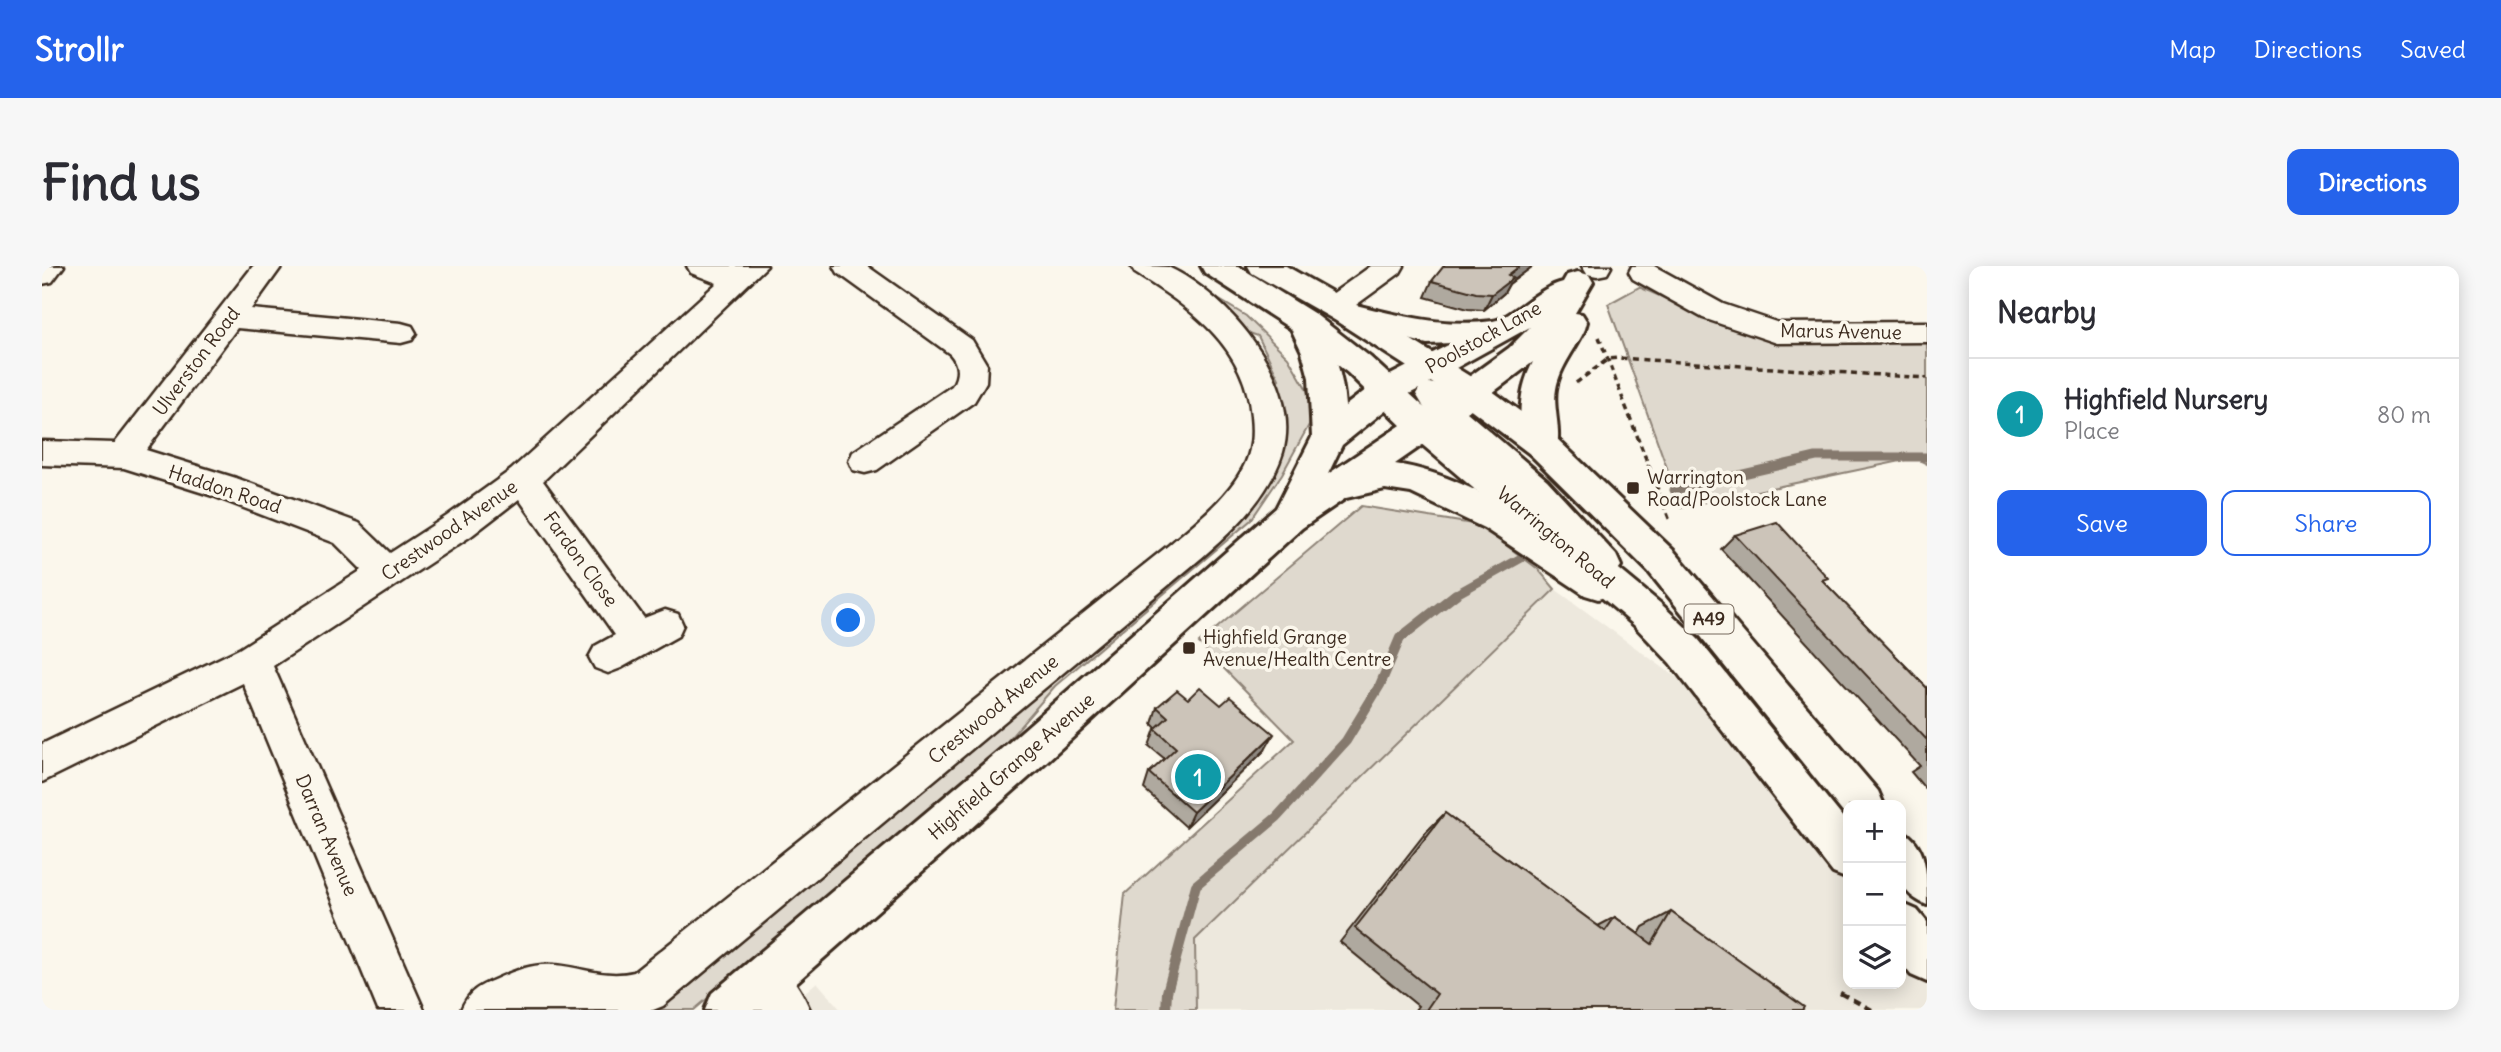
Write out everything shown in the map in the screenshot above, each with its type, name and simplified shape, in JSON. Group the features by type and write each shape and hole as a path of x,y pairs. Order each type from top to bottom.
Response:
{"main road":[{"name":"Warrington Road","path":"1216,266 1304,322 1387,391 1542,445 1661,561 1859,800"},
{"path":"1263,266 1340,309 1431,367 1427,380 1432,396 1447,410"},
{"path":"1542,445 1536,417 1538,395 1545,370 1569,332 1592,270"},
{"name":"Poolstock Lane","path":"1387,391 1503,330 1592,270"},
{"name":"Poolstock Lane","path":"1447,410 1520,356 1554,322 1592,270"},
{"path":"1340,309 1427,333 1503,330"},
{"path":"1304,322 1325,368 1329,384 1329,437"},
{"name":"Highfield Grange Avenue","path":"1289,518 1329,437 1387,391"},
{"name":"Warrington Road","path":"1447,410 1684,651 1843,852"},
{"name":"Highfield Grange Avenue","path":"729,1010 776,995 1021,758 1289,518 1447,410"},
{"path":"1331,490 1386,476 1404,477 1432,485 1474,507 1647,614"},
{"path":"1906,857 1927,883"},
{"path":"1906,932 1927,959"}],"street":[{"path":"42,275 50,266"},
{"name":"Ulverston Road","path":"124,457 268,266"},
{"path":"701,266 746,273"},
{"path":"848,266 961,347 972,362 971,383 962,394 865,462"},
{"name":"Crestwood Avenue","path":"484,1010 520,990 565,988 609,999 647,990 754,906 1140,589 1212,529 1239,499 1259,467 1269,434 1266,404 1254,368 1242,345 1214,313 1195,297 1145,266"},
{"path":"1340,309 1390,266"},
{"name":"Marus Avenue","path":"1643,271 1713,311 1777,333 1927,332"},
{"name":"Crestwood Avenue","path":"42,764 252,660 388,573 523,479 746,273"},
{"path":"230,317 402,332"},
{"name":"Haddon Road","path":"42,453 124,457 224,487 347,533 388,573"},
{"name":"Fardon Close","path":"523,479 638,640"},
{"name":"Darran Avenue","path":"252,660 401,1010"}],"path":[{"path":"1575,383 1608,359 1927,378"},
{"path":"1608,359 1674,531"},
{"path":"1840,993 1872,1010"}],"shaded area":[{"path":"1158,266 1163,266 1246,316 1288,357 1313,405 1309,425 1282,474 1251,520 1055,686 997,753 694,1010 627,1010 1241,512 1271,386 1279,379 1258,336 1244,331 1192,288"},
{"path":"1639,287 1750,335 1831,342 1927,340 1927,464 1915,458 1681,507 1608,304"},
{"path":"1361,506 1479,525 1538,569 1555,589 1195,940 1196,1010 1113,1010 1125,894 1294,740 1199,643"},
{"path":"1555,589 1758,737 1843,848 1843,989 1906,989 1906,931 1927,958 1927,1010 1196,1010 1195,941"},
{"path":"817,982 841,1010 784,1010"}],"building":[{"path":"1444,266 1520,266 1508,275 1513,278 1492,294 1476,293 1432,281"},
{"path":"1777,522 1828,578 1822,580 1927,688 1927,740 1735,535"},
{"path":"1200,687 1221,705 1230,697 1274,734 1193,812 1149,773 1176,748 1155,729 1168,717 1157,707 1177,690 1188,699"},
{"path":"1445,813 1605,931 1615,917 1652,944 1671,912 1804,1007 1802,1010 1426,1010 1437,994 1355,928"}],"waterway":[{"path":"1674,490 1816,457 1927,457"},
{"path":"1455,595 1523,557"},
{"path":"1166,1010 1167,992 1196,885 1277,817 1346,741 1380,685 1400,638 1455,595"}],"place":[{"name":"Warrington Road/Poolstock Lane","path":"1633,488"},
{"name":"Highfield Grange Avenue/Health Centre","path":"1189,648"},
{"name":"Highfield Nursery","path":"1198,777"}]}
